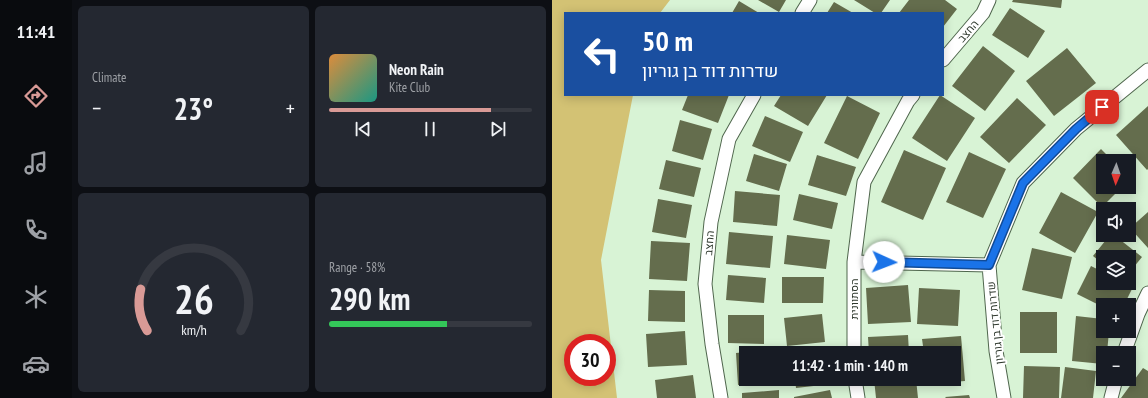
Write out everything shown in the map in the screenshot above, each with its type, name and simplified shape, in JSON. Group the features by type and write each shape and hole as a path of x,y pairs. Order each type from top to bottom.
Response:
{"street":[{"path":"803,12 810,0"},
{"name":"החצב","path":"944,59 983,13 989,0"},
{"name":"שדרות דוד בן גוריון","path":"1004,398 996,350 989,265 1023,183 1076,129 1148,70"},
{"name":"החצב","path":"721,398 712,344 705,284 711,222 729,139 753,96"},
{"path":"912,96 864,182 854,262 989,265"},
{"name":"הסתוונית","path":"854,262 854,346"},
{"path":"1127,346 1138,314 1148,293"},
{"path":"856,386 858,398"},
{"path":"1111,398 1114,386"}],"shaded area":[{"path":"552,0 670,0 661,12 564,12 564,96 633,96 601,260 610,334 564,334 564,386 616,386 617,398 552,398"}],"building":[{"path":"758,0 786,0 779,12"},
{"path":"854,0 890,0 882,12 873,12"},
{"path":"909,0 945,0 957,9 944,26 944,12 900,12"},
{"path":"1013,0 1062,0 1061,8 1012,2"},
{"path":"739,1 757,12 733,12"},
{"path":"834,2 851,12 828,12"},
{"path":"1010,8 1045,31 1028,58 992,35"},
{"path":"983,46 1015,71 985,111 952,86"},
{"path":"1067,48 1096,83 1054,116 1026,81"},
{"path":"688,96 729,96 718,123 682,110"},
{"path":"780,96 826,96 808,126 774,106"},
{"path":"847,96 880,113 858,159 824,143"},
{"path":"939,96 975,118 947,161 912,138"},
{"path":"1017,98 1046,125 1009,163 980,137"},
{"path":"1148,106 1147,170 1136,158 1136,154 1133,154 1116,135"},
{"path":"765,116 803,132 790,162 752,146"},
{"path":"680,120 712,129 703,160 672,151"},
{"path":"1101,149 1106,154 1096,154"},
{"path":"904,150 946,168 923,220 881,202"},
{"path":"969,152 1006,169 983,218 946,202"},
{"path":"754,154 787,164 779,191 746,181"},
{"path":"1096,154 1096,194 1115,194 1107,202 1097,202 1073,178"},
{"path":"817,155 856,167 846,196 808,185"},
{"path":"666,160 701,168 694,197 659,189"},
{"path":"735,191 780,195 777,226 733,222"},
{"path":"1061,192 1096,211 1096,216 1075,253 1039,233"},
{"path":"799,194 838,203 832,229 793,220"},
{"path":"658,199 692,205 686,238 652,232"},
{"path":"1148,212 1148,248 1136,235 1136,223"},
{"path":"729,232 773,236 770,268 726,264"},
{"path":"787,235 830,240 826,269 784,264"},
{"path":"651,241 690,243 687,281 649,279"},
{"path":"1104,242 1123,242 1133,250 1098,250"},
{"path":"1032,248 1072,257 1062,299 1022,290"},
{"path":"1136,252 1142,257 1136,264"},
{"path":"1091,266 1096,268 1096,290 1132,290 1128,298 1096,298 1096,304 1077,294"},
{"path":"728,275 766,278 764,303 726,300"},
{"path":"782,277 824,277 823,303 782,303"},
{"path":"908,285 911,322 868,324 866,288"},
{"path":"919,288 960,290 958,326 917,324"},
{"path":"649,290 685,291 685,322 648,321"},
{"path":"1020,312 1057,312 1057,353 1020,353"},
{"path":"822,314 825,342 787,346 784,318"},
{"path":"728,315 764,315 764,344 728,343"},
{"path":"1076,316 1096,318 1096,338 1108,338 1108,346 1096,346 1096,363 1072,361"},
{"path":"685,331 687,365 648,367 646,334"},
{"path":"908,335 909,346 869,346 868,337"},
{"path":"961,336 965,381 961,381 961,346 923,346 922,339"},
{"path":"736,353 739,353 738,385"},
{"path":"1024,366 1060,367 1059,398 1023,398"},
{"path":"1065,367 1096,371 1093,398 1061,398"},
{"path":"1143,368 1148,371 1148,398 1121,398 1130,386 1136,386 1136,378"},
{"path":"693,375 696,398 657,398 655,380"},
{"path":"796,386 814,386 796,388"},
{"path":"875,386 917,386 918,398 876,398"},
{"path":"779,390 779,398 742,398 742,393"},
{"path":"830,390 832,398 794,398 794,397"},
{"path":"969,395 970,398 945,397"}],"route":[{"path":"884,262 989,265 1023,183 1076,129 1102,107"}]}
